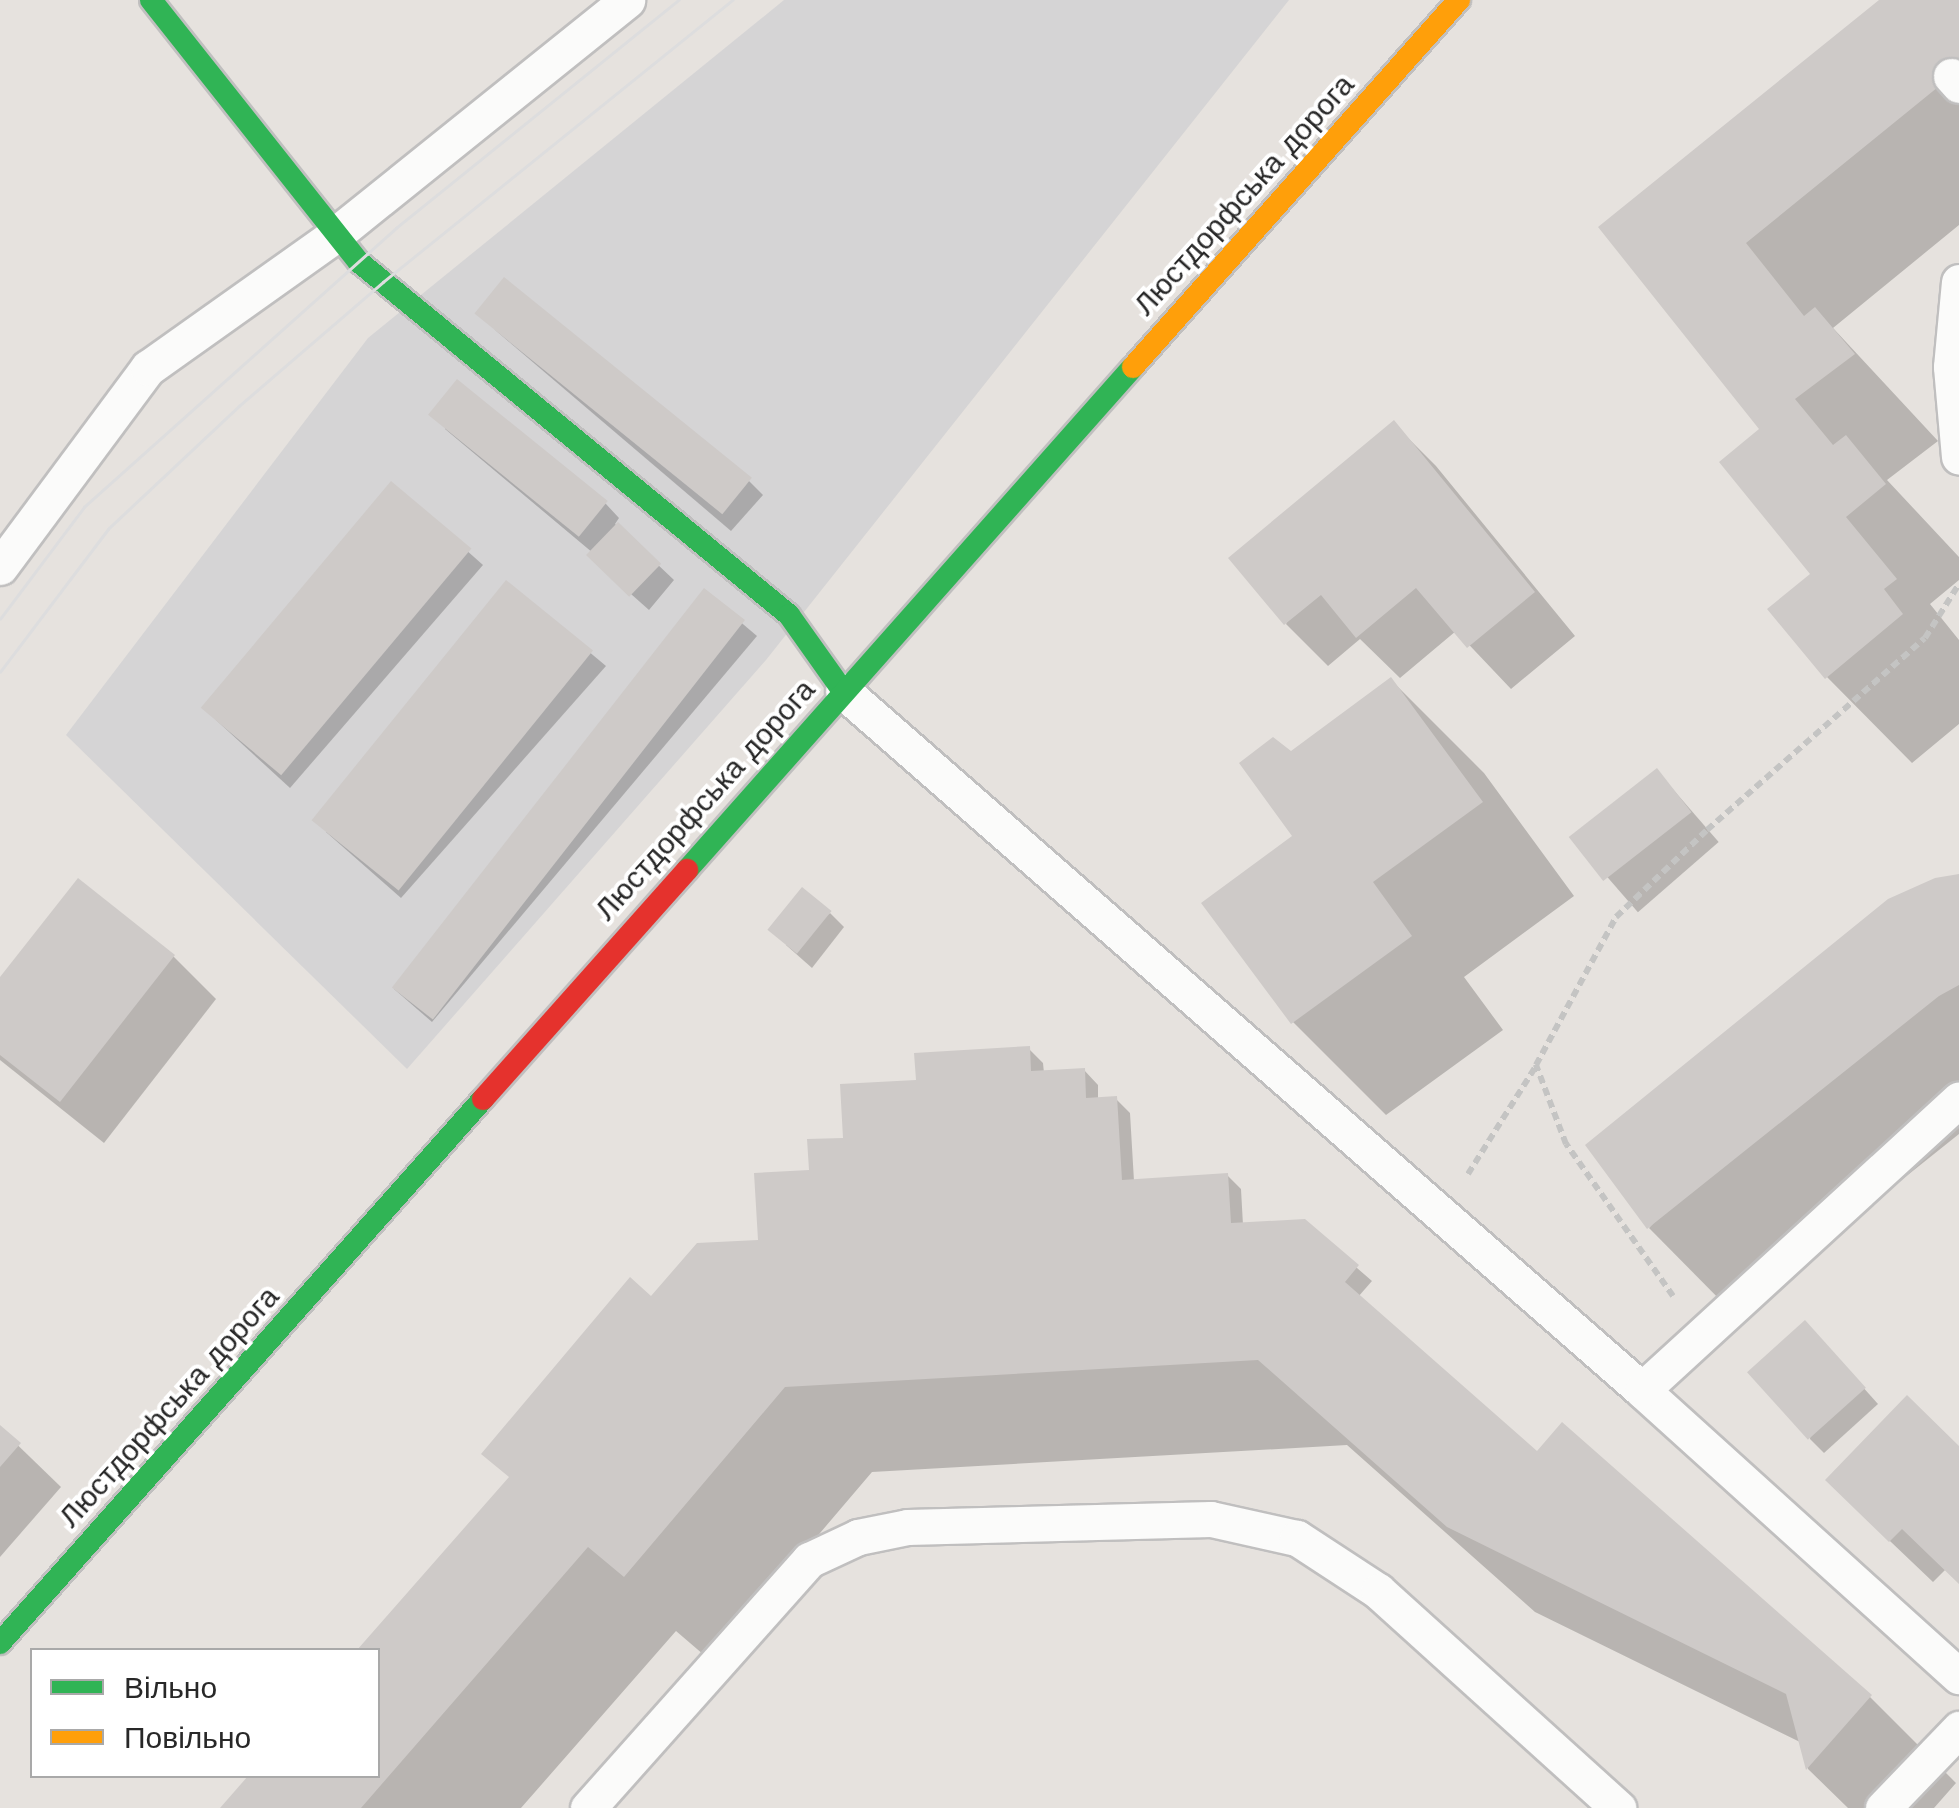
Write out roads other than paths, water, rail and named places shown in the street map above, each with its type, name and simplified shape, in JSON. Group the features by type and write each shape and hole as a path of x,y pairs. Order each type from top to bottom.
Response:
{"main road":[{"path":"151,0 335,235 371,272 789,615 842,691"},
{"name":"Люстдорфська дорога","path":"0,1643 1459,0"}],"lane":[{"path":"0,567 148,368 335,235 628,0"},
{"path":"1959,282 1951,368 1959,457"},
{"path":"842,691 1642,1390 1959,1676"},
{"path":"1642,1390 1959,1100"},
{"path":"588,1808 809,1560 858,1536 907,1526 1211,1519 1297,1538 1378,1591 1618,1808"},
{"path":"1882,1808 1959,1729"}],"tram line":[{"path":"0,619 84,507 396,228 679,0"},
{"path":"0,672 108,529 239,406 383,282 732,0"}]}
